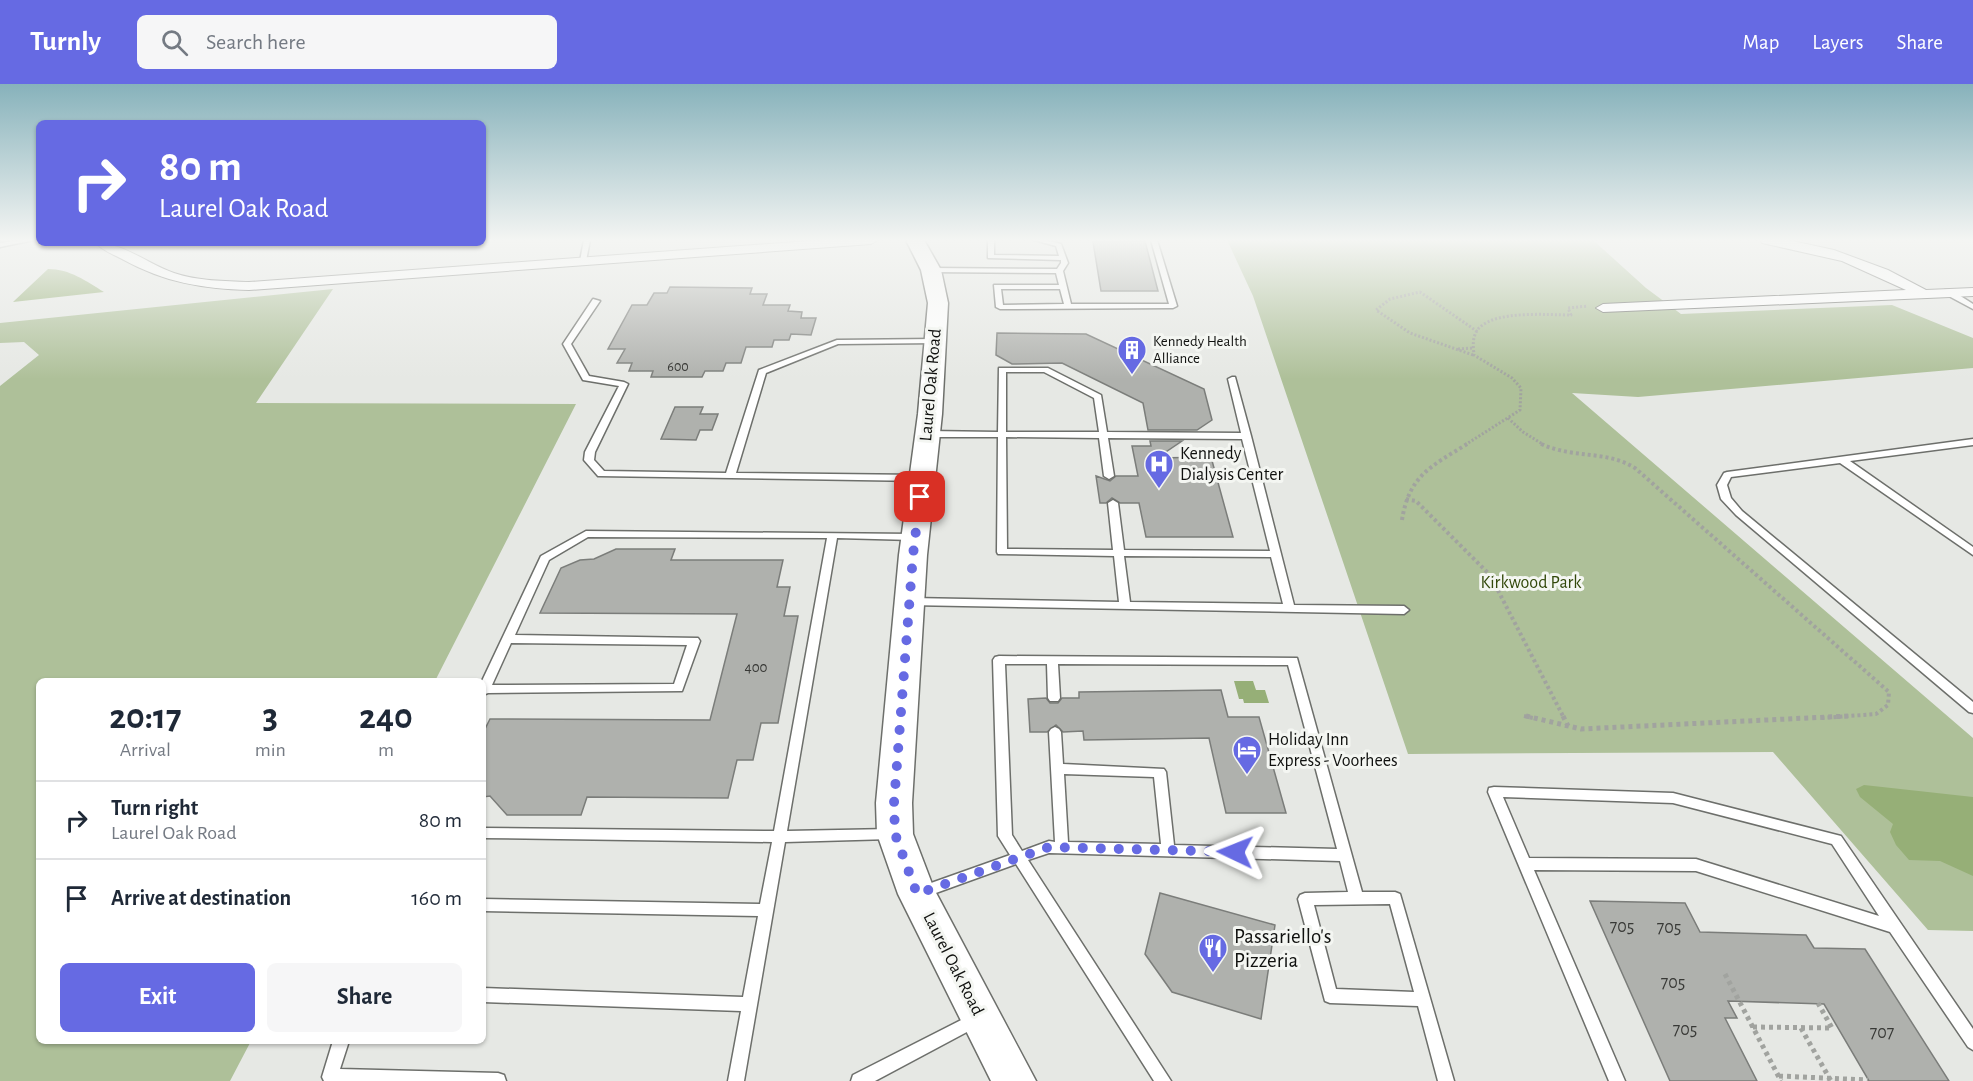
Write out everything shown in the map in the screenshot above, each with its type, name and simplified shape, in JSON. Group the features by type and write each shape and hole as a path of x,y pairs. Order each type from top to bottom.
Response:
{"street":[{"name":"Laurel Oak Road","path":"935,287 938,303 928,434 909,602 894,803 895,834 917,894 1014,1081"},
{"path":"1909,287 1920,293"},
{"path":"1604,308 1973,292"}],"lane":[{"path":"1068,307 1063,287 997,287 1000,307 1068,307 1173,306 1167,287"},
{"path":"1948,292 1973,307"},
{"path":"596,301 567,344 586,378 624,384 590,452 589,460 593,468 601,474 922,478"},
{"path":"730,476 762,372 837,342 935,341"},
{"path":"1109,476 1098,397 1045,370 1002,370 1002,552 1276,554"},
{"path":"1232,378 1289,608"},
{"path":"928,434 1247,436"},
{"path":"1973,442 1727,475 1722,485 1726,499 1738,513 1973,709"},
{"path":"1842,460 1973,552"},
{"path":"1113,503 1125,605"},
{"path":"486,686 545,558 586,534 915,537"},
{"path":"736,1081 832,535"},
{"path":"909,602 1404,610"},
{"path":"486,690 678,687 694,641 507,639"},
{"path":"1163,1081 1005,836 999,660 1293,662 1357,898"},
{"path":"1052,660 1054,698"},
{"path":"1055,732 1062,847"},
{"path":"1058,769 1160,772 1168,850"},
{"path":"1617,1081 1494,792 1673,798 1836,840 1973,1042"},
{"path":"486,833 779,837 895,834"},
{"path":"917,894 1049,847 1345,855"},
{"path":"1525,864 1695,865 1895,927"},
{"path":"1423,999 1330,996 1305,899 1395,898 1446,1081"},
{"path":"486,905 766,910"},
{"path":"486,995 750,1004"},
{"path":"860,1081 981,1017"},
{"path":"340,1044 330,1077 498,1081"}],"path":[{"path":"1402,520 1412,483 1425,471 1520,410 1521,388 1512,378 1474,355 1453,350 1402,330 1376,310 1381,304 1396,297 1420,292 1478,332"},
{"path":"1474,355 1472,348 1478,332 1486,322 1498,318 1571,315 1568,308 1577,305 1604,308"},
{"path":"1453,350 1472,348"},
{"path":"1508,418 1518,431 1545,444 1583,457 1608,454 1620,458 1635,468 1889,692 1888,705 1876,714 1865,715 1581,729 1524,716"},
{"path":"1406,499 1416,501 1490,575 1568,726"},
{"path":"1725,974 1780,1079 1868,1080"},
{"path":"1753,1027 1832,1029 1818,1004"},
{"path":"1801,1028 1830,1079"}],"green space":[{"name":"Kirkwood Park","path":"1249,287 1644,287 1681,314 1892,305 1973,338 1973,368 1638,397 1572,393 1973,738 1973,931 1928,930 1773,752 1408,754"},
{"path":"333,289 256,403 576,404 437,678 36,678 36,1044 249,1044 230,1081 0,1081 0,386 39,355 24,342 0,343 0,323"}],"shaded area":[{"path":"29,287 95,287 104,292 13,302"},
{"path":"1234,681 1253,681 1256,690 1265,690 1269,703 1244,703 1243,699 1239,699"},
{"path":"1864,785 1973,797 1973,876 1940,861 1909,860 1896,845 1890,832 1893,824 1860,797 1856,789"}],"building":[{"path":"670,287 752,288 750,294 767,294 763,305 790,305 788,311 802,312 801,318 816,318 811,335 791,334 789,340 774,340 772,347 746,347 741,363 726,363 723,371 705,371 702,377 651,377 653,371 629,371 632,363 617,363 625,349 608,349 632,305 647,305 654,293 667,293"},
{"path":"1100,287 1157,287 1158,291 1101,291"},
{"name":"Kennedy Health Alliance","path":"997,333 1086,334 1204,389 1212,420 1197,430 1148,430 1143,403 1062,363 1012,364 996,355"},
{"path":"675,407 703,407 700,414 718,414 712,430 700,430 696,440 661,439"},
{"name":"Kennedy Dialysis Center","path":"1150,441 1182,441 1157,458 1211,457 1233,537 1146,537 1139,503 1120,503 1112,498 1106,503 1100,503 1096,476 1110,481 1116,476 1138,476 1132,446 1151,446"},
{"path":"616,549 675,549 671,560 783,560 777,587 790,587 784,616 798,616 778,723 761,723 753,760 737,760 728,798 587,797 581,815 507,815 490,796 486,797 486,727 490,719 710,720 737,614 540,613 561,568 580,560 594,559"},
{"name":"Holiday Inn Express - Voorhees","path":"1221,690 1228,717 1259,717 1286,813 1226,813 1209,738 1084,740 1083,731 1063,732 1056,725 1047,732 1030,732 1028,699 1046,698 1050,703 1058,703 1062,698 1079,698 1079,692"},
{"name":"Passariello's Pizzeria","path":"1160,893 1275,925 1261,1019 1172,992 1145,954"},
{"path":"1590,901 1685,903 1700,932 1806,935 1814,948 1865,949 1949,1081 1869,1081 1824,1004 1728,1001 1737,1018 1725,1018 1757,1081 1670,1081"}],"place":[{"name":"Kennedy Health Alliance","path":"1132,376"},
{"name":"Kennedy Dialysis Center","path":"1159,490"},
{"name":"Holiday Inn Express - Voorhees","path":"1247,776"},
{"name":"Passariello's Pizzeria","path":"1213,974"}],"route":[{"path":"920,497 913,555 894,803 895,834 917,894 1049,847 1235,852"}]}
